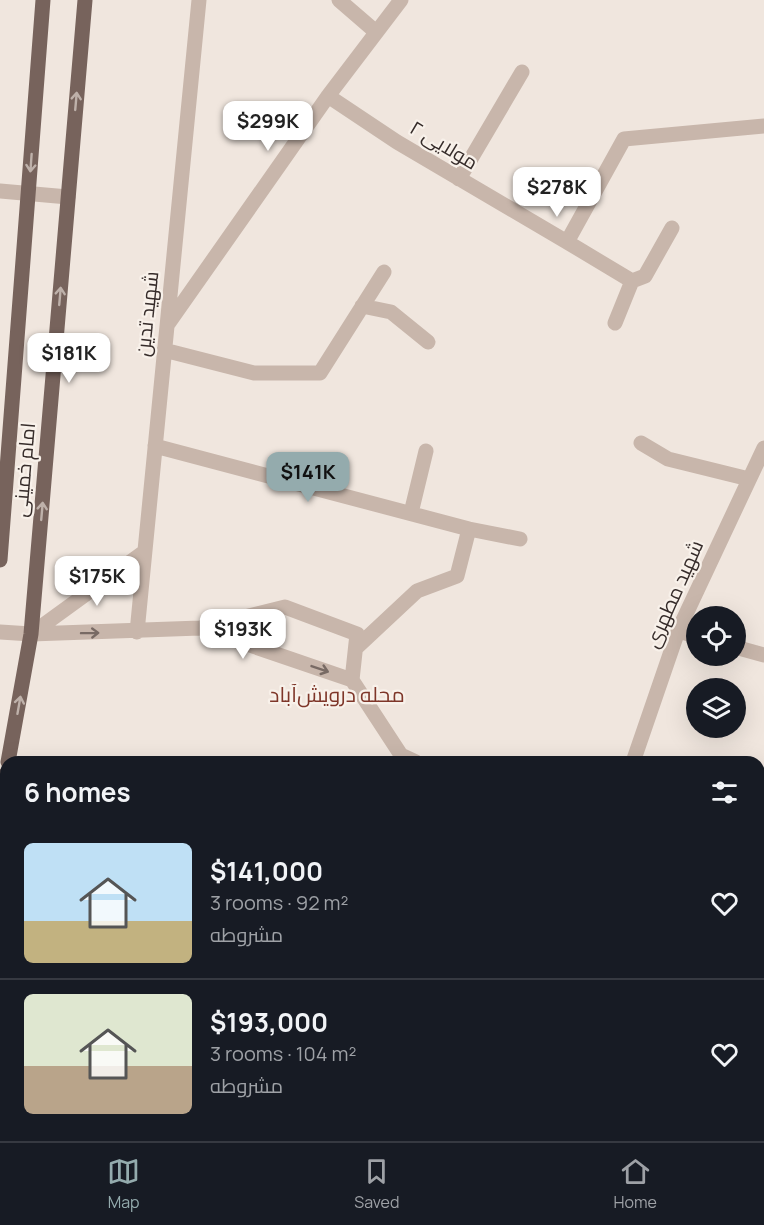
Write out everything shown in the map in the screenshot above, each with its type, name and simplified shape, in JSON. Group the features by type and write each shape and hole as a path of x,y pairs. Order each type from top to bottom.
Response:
{"main road":[{"name":"امام خمینی","path":"0,560 4,450 43,0"},
{"name":"امام خمینی","path":"9,756 31,634 85,0"}],"street":[{"name":"شهید تدین","path":"137,632 199,0"},
{"path":"339,0 376,33"},
{"path":"167,327 328,96 400,0"},
{"path":"459,179 522,72"},
{"name":"مولایی ۲","path":"328,96 397,142 632,281"},
{"path":"567,242 624,139 764,126"},
{"path":"0,191 68,197"},
{"path":"615,323 632,281 645,276 672,228"},
{"path":"164,350 254,373 320,373 384,272"},
{"path":"362,306 391,312 428,342"},
{"path":"641,443 668,459 749,479"},
{"path":"155,446 470,529 520,539"},
{"name":"شهید مطهری","path":"636,756 678,631 764,448"},
{"path":"411,513 426,452"},
{"path":"356,648 417,591 457,576 470,529"},
{"path":"31,634 144,552"},
{"path":"0,632 31,634 137,632 200,628 285,607 357,634 352,680"},
{"path":"200,628 352,680 403,756"},
{"path":"678,631 686,633"},
{"path":"746,650 764,655"}],"district":[{"name":"محله درویش‌آباد","path":"337,695"}]}
